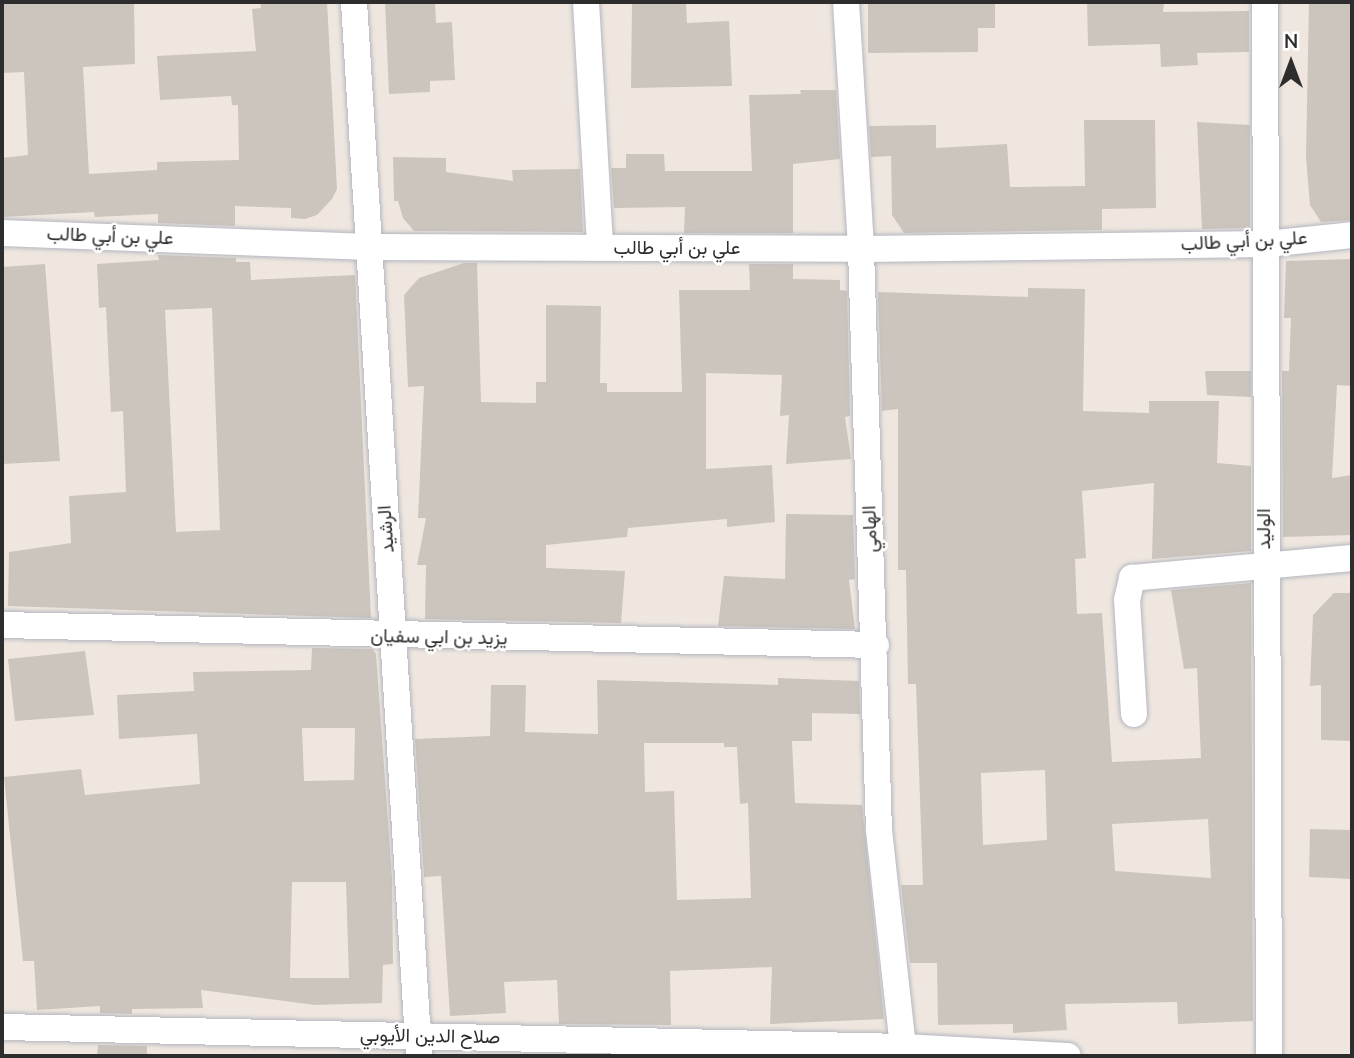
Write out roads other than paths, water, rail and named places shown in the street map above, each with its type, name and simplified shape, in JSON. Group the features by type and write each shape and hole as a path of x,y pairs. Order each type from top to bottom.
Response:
{"street":[{"name":"الرشيد","path":"355,2 419,1047"},
{"path":"586,2 600,248"},
{"name":"الهامي","path":"846,2 861,249 876,645 879,830 904,1052"},
{"name":"الوليد","path":"1265,2 1265,566 1269,1056"},
{"name":"علي بن أبي طالب","path":"2,233 369,247 861,249 1267,244 1352,235"},
{"path":"1134,714 1127,600 1132,578 1352,558"},
{"name":"يزيد بن ابي سفيان","path":"2,625 393,637 876,645"},
{"name":"صلاح الدين الأيوبي","path":"2,1027 419,1047 1068,1056"}]}
